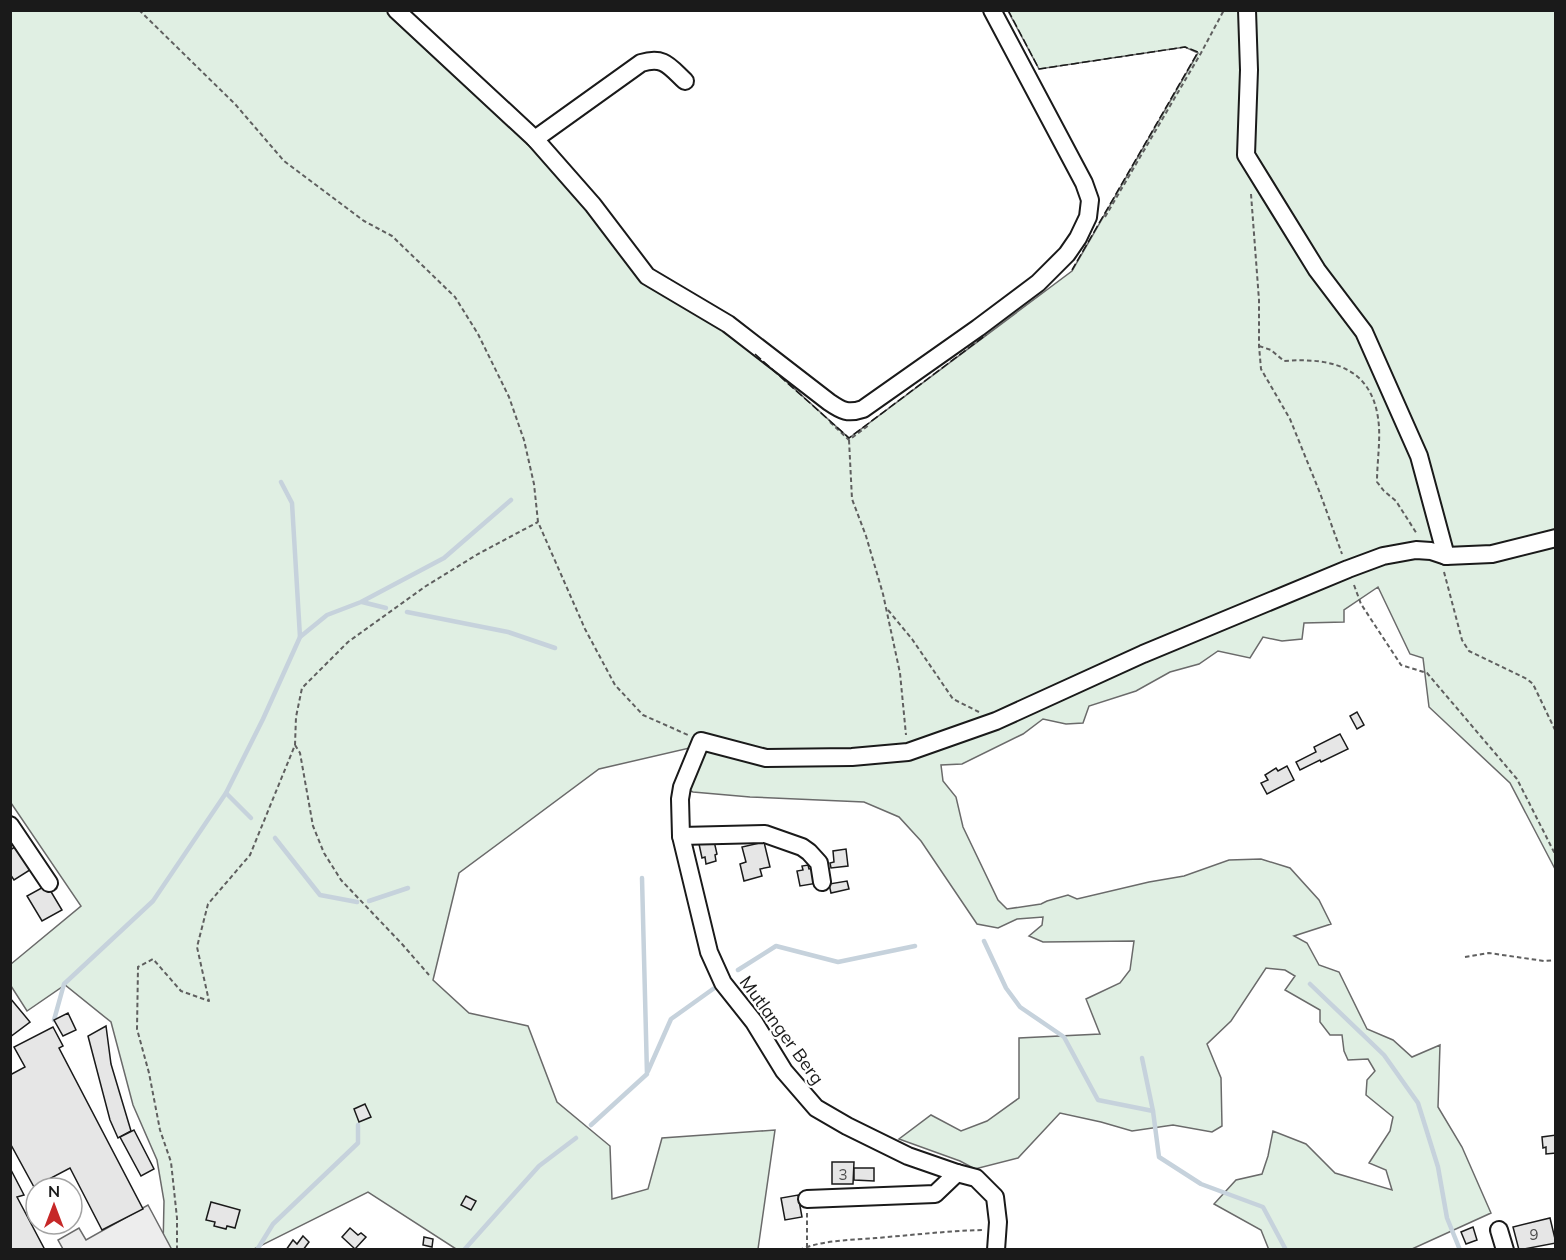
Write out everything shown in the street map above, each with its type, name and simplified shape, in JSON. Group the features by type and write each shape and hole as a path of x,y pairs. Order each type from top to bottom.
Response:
{"street":[{"path":"396,10 535,139 593,205 647,276 728,324 841,411 850,413 863,409 1038,283 1067,254 1088,217 1090,200 1084,183 992,10"},
{"path":"1247,10 1249,70 1246,155 1317,270 1364,332 1419,456 1438,553"},
{"path":"535,139 641,63 654,59 667,63 685,81"},
{"path":"701,741 766,758 852,757 908,752 996,721 1143,654 1383,556 1416,550 1438,553 1492,554 1556,538"},
{"name":"Mutlanger Berg","path":"701,741 682,787 681,836 709,952 723,983 754,1022 784,1071 816,1108 908,1156 976,1178 995,1197 996,1250"},
{"path":"10,825 49,883"},
{"path":"681,836 765,834 802,847 809,852 819,863 822,882"},
{"path":"807,1198 935,1194 957,1173"},
{"path":"1499,1230 1505,1250"}],"path":[{"path":"139,10 235,104 284,161 364,221 392,236 455,297 478,334 509,397 524,440 534,484 538,522 585,628 615,685 643,715 701,741"},
{"path":"1102,222 1224,10"},
{"path":"1254,221 1260,300 1261,369 1290,419 1361,604 1401,665 1427,673 1517,778 1556,856"},
{"path":"1259,346 1271,351 1284,361 1303,360 1338,365 1353,372 1370,388 1380,430 1377,482 1396,501 1404,517 1438,553 1462,640 1469,651 1533,684 1556,732"},
{"path":"823,417 849,440 852,499 866,536 886,608 900,673 908,752"},
{"path":"849,440 877,419"},
{"path":"177,1250 177,1218 171,1162 160,1130 149,1073 137,1029 138,967 153,959 181,991 209,1001 197,947 208,904 250,855 295,746 296,717 302,688 348,642 426,586 478,554 538,522"},
{"path":"886,608 912,639 954,699 996,721"},
{"path":"295,746 300,753 313,826 324,853 341,880 429,975"},
{"path":"1465,957 1489,953 1544,961 1556,960"},
{"path":"807,1198 807,1246"},
{"path":"799,1250 807,1246 955,1231 997,1230"}],"green space":[{"path":"10,11 388,11 541,153 646,282 737,337 849,438 1072,271 1198,53 1185,47 1039,69 1008,11 1555,11 1555,869 1510,783 1429,707 1423,658 1410,654 1378,587 1344,610 1344,622 1304,623 1302,639 1282,641 1263,637 1250,658 1218,651 1199,664 1170,672 1136,691 1089,706 1083,723 1066,724 1043,719 1023,734 962,764 941,765 943,781 956,797 963,827 998,900 1007,909 1041,904 1068,895 1077,899 1184,876 1229,860 1261,859 1290,868 1319,900 1331,924 1294,936 1307,943 1319,965 1339,972 1367,1029 1393,1040 1412,1057 1440,1045 1438,1107 1462,1147 1491,1213 1412,1249 1269,1250 1261,1230 1214,1204 1236,1180 1262,1174 1273,1131 1306,1144 1335,1173 1392,1190 1386,1170 1369,1163 1390,1131 1393,1117 1366,1095 1367,1080 1375,1071 1368,1059 1348,1060 1342,1035 1330,1035 1320,1022 1320,1010 1285,990 1295,976 1285,970 1266,968 1231,1021 1207,1044 1221,1078 1222,1126 1212,1132 1173,1125 1132,1131 1060,1113 1018,1158 975,1169 960,1161 899,1139 931,1115 961,1131 987,1121 1019,1098 1019,1038 1100,1034 1086,999 1120,983 1130,970 1134,941 1043,942 1029,936 1042,925 1043,917 1017,919 998,928 977,924 921,841 899,817 864,802 693,792 682,787 698,746 599,769 459,873 433,980 469,1013 528,1026 557,1102 610,1146 612,1199 648,1189 662,1138 775,1130 758,1249 456,1249 368,1192 254,1249 163,1249 164,1201 157,1160 133,1105 111,1022 65,985 27,1011 11,986 11,964 81,906 11,803"}],"shaded area":[{"path":"148,1205 172,1250 63,1249 58,1240 65,1236 84,1236 86,1240"}],"building":[{"path":"1357,712 1364,725 1357,729 1350,716"},
{"path":"1340,734 1348,749 1300,770 1296,762 1316,752 1314,747"},
{"path":"1287,766 1294,780 1267,794 1261,783 1268,780 1265,775 1276,768 1278,771"},
{"path":"714,841 716,861 706,864 699,844"},
{"path":"764,842 770,867 760,869 762,876 744,881 740,864 746,862 742,847"},
{"path":"18,845 33,868 14,880 10,874 10,850"},
{"path":"846,849 848,866 831,868 830,863 834,862 833,851"},
{"path":"808,865 809,869 815,868 818,883 800,886 797,871 803,870 802,866"},
{"path":"847,881 849,889 831,893 829,884"},
{"path":"47,885 62,910 42,921 27,896"},
{"path":"10,998 30,1022 10,1037"},
{"path":"68,1013 76,1030 63,1036 54,1020"},
{"path":"106,1026 111,1064 131,1131 118,1138 110,1120 88,1036"},
{"path":"53,1027 63,1046 59,1048 143,1209 102,1230 84,1195 84,1176 74,1176 70,1168 55,1176 28,1176 10,1143 10,1075 25,1067 14,1047"},
{"path":"365,1104 371,1117 359,1122 354,1109"},
{"path":"134,1130 154,1169 141,1176 120,1137"},
{"path":"1556,1135 1556,1153 1546,1154 1542,1137"},
{"path":"832,1162 854,1162 853,1184 832,1184"},
{"path":"10,1168 24,1195 17,1197 24,1210 24,1236 38,1236 45,1250 10,1250"},
{"path":"854,1168 874,1168 874,1181 854,1180"},
{"path":"798,1195 802,1217 785,1220 781,1198"},
{"path":"466,1196 476,1201 471,1210 461,1205"},
{"path":"211,1202 240,1210 235,1228 227,1226 226,1229 214,1226 215,1222 206,1220"},
{"path":"1550,1218 1556,1243 1519,1250 1513,1227"},
{"path":"1473,1227 1477,1240 1466,1244 1461,1232"},
{"path":"350,1228 358,1235 361,1233 366,1237 355,1249 342,1237"},
{"path":"303,1236 309,1242 303,1250 286,1250 293,1240 297,1244"},
{"path":"424,1237 433,1239 432,1247 423,1245"}],"waterway":[{"path":"281,482 292,503 300,637"},
{"path":"54,1020 64,984 153,901 226,793 300,637 327,615 361,602 444,558 511,500"},
{"path":"362,602 386,608"},
{"path":"407,612 508,632 555,648"},
{"path":"226,793 251,818"},
{"path":"275,838 320,895 357,902"},
{"path":"591,1125 647,1074 642,878"},
{"path":"369,901 408,888"},
{"path":"984,941 1006,988 1020,1007 1064,1037 1098,1100 1153,1111 1159,1157 1201,1184 1263,1207 1286,1250"},
{"path":"738,970 776,946 838,962 915,946"},
{"path":"1310,984 1384,1055 1418,1103 1438,1167 1447,1218 1460,1250"},
{"path":"648,1071 671,1019 713,989"},
{"path":"1142,1058 1153,1111"},
{"path":"257,1250 273,1224 358,1143 358,1125"},
{"path":"464,1250 539,1166 576,1138"}],"fence":[{"path":"1008,10 1039,69 1185,47 1198,52 1072,270"},
{"path":"755,354 849,438 986,335"}]}
